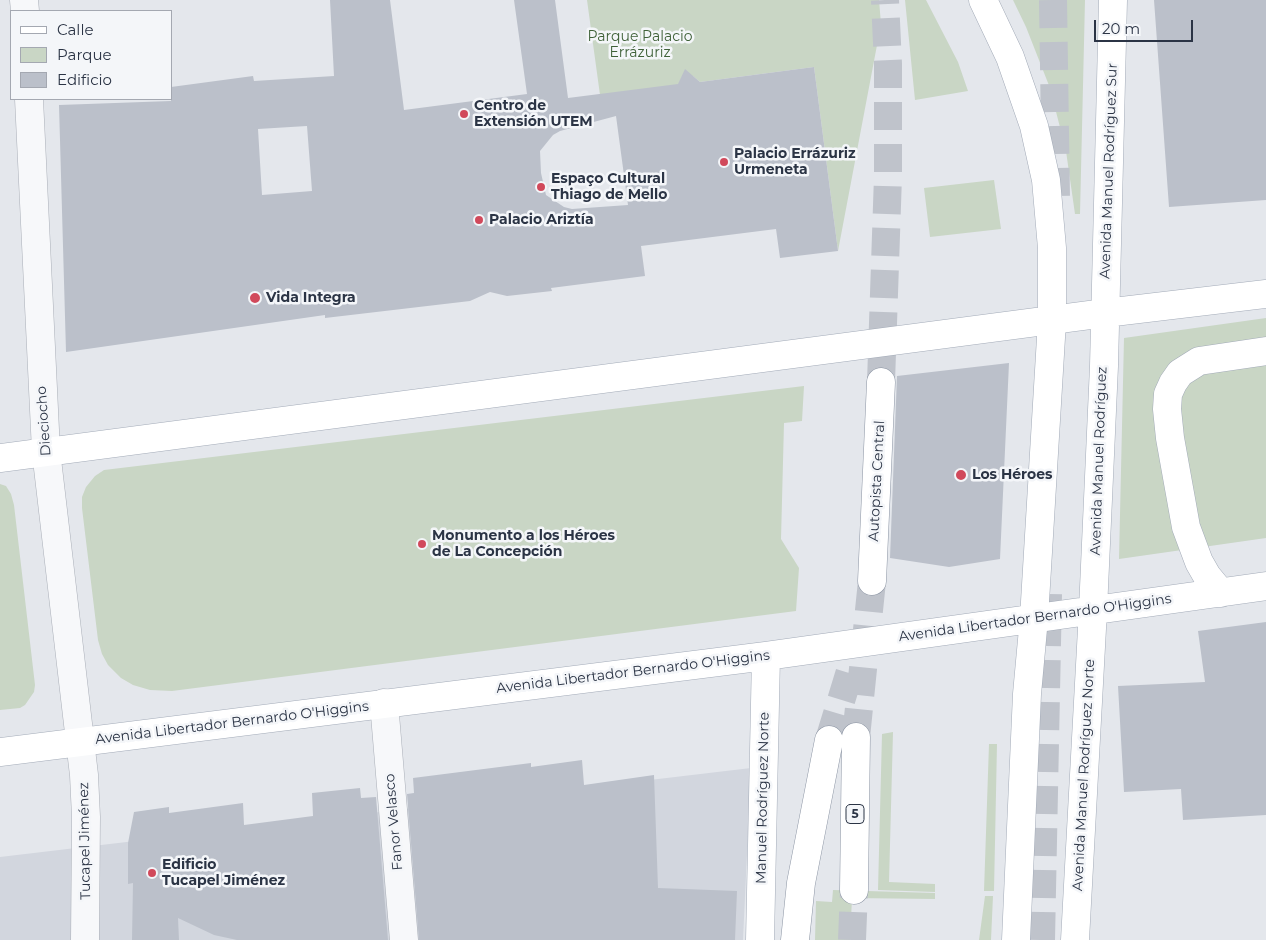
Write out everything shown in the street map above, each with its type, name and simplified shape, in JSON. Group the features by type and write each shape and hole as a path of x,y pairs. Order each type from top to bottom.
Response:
{"main road":[{"path":"983,0 1010,57 1027,103 1041,150 1046,180 1052,248 1052,321 1034,618 1027,694 1016,940"},
{"name":"Avenida Manuel Rodríguez Sur","path":"1105,313 1113,0"},
{"path":"0,458 1105,313 1266,294"},
{"name":"Avenida Manuel Rodríguez","path":"1093,610 1105,313"},
{"path":"1221,592 1207,576 1199,562 1186,528 1170,438 1167,409 1168,394 1180,373 1198,361 1266,351"},
{"name":"Autopista Central","path":"872,580 881,382"},
{"name":"Avenida Libertador Bernardo O'Higgins","path":"0,752 766,656 1266,586"},
{"name":"Avenida Manuel Rodríguez Norte","path":"1075,940 1093,610"},
{"name":"Manuel Rodríguez Norte","path":"760,940 766,656"},
{"name":"5","path":"854,890 856,737"},
{"path":"795,940 801,883 829,740"}],"street":[{"name":"Dieciocho","path":"29,100 46,451 81,741"},
{"name":"Fanor Velasco","path":"384,703 404,940"},
{"name":"Tucapel Jiménez","path":"81,741 86,817 85,940"}],"shaded area":[{"path":"751,768 743,940 0,940 0,857"}],"green space":[{"name":"Parque Palacio Errázuriz","path":"587,0 879,0 881,24 838,251 814,67 700,82 693,76 682,77 678,85 600,95"},
{"path":"905,0 926,0 958,62 968,91 915,100"},
{"path":"1013,0 1085,0 1080,214 1075,214 1066,151 1050,88 1026,27"},
{"path":"994,180 1001,229 930,237 924,188"},
{"path":"1266,318 1266,538 1119,559 1124,338"},
{"path":"804,386 802,421 784,423 781,539 799,568 796,611 172,691 150,690 133,685 121,678 108,665 102,654 98,640 82,497 86,487 95,476 104,470"},
{"path":"0,484 6,486 11,494 14,505 35,685 34,692 25,705 20,708 0,710"},
{"path":"893,732 889,882 935,884 935,892 878,890 882,734"},
{"path":"989,744 997,744 994,891 984,891"},
{"path":"833,890 935,893 935,899 852,898 850,940 815,940 816,901 832,902"},
{"path":"985,896 993,896 991,940 979,940"}],"building":[{"path":"330,0 390,0 404,110 527,94 514,0 555,0 568,98 678,84 685,69 700,82 814,67 838,251 780,258 776,229 641,246 645,276 551,288 552,291 507,296 490,292 470,301 325,318 325,315 66,352 59,105 171,101 172,87 253,76 254,81 334,76","holes":["616,116 628,205 572,209 564,207 546,195 541,173 540,151 553,135 560,131","307,126 312,191 262,195 258,129"]},
{"path":"1154,0 1266,0 1266,200 1169,207"},
{"path":"1009,363 1000,559 949,567 890,558 897,376"},
{"path":"1266,622 1266,815 1183,820 1181,789 1124,792 1118,686 1205,682 1198,631"},
{"path":"582,760 584,785 654,775 658,888 737,891 735,940 419,940 407,794 414,793 413,778 531,763 531,767"},
{"path":"360,788 361,798 376,797 388,940 237,940 214,935 178,918 179,940 132,940 133,883 128,884 128,843 134,812 169,807 169,813 243,803 244,825 313,816 312,793"}],"tunnel":[{"path":"881,382 888,176 888,64 885,0"},
{"path":"1053,0 1056,198"},
{"path":"856,737 872,581"},
{"path":"1041,940 1048,594"},
{"path":"829,740 851,668"},
{"path":"852,940 854,890"}],"place":[{"name":"Centro de Extensión UTEM","path":"464,114"},
{"name":"Palacio Errázuriz Urmeneta","path":"724,162"},
{"name":"Espaço Cultural Thiago de Mello","path":"541,187"},
{"name":"Palacio Ariztía","path":"479,220"},
{"name":"Vida Integra","path":"255,298"},
{"name":"Los Héroes","path":"961,475"},
{"name":"Monumento a los Héroes de La Concepción","path":"422,544"},
{"name":"Edificio Tucapel Jiménez","path":"152,873"}]}
